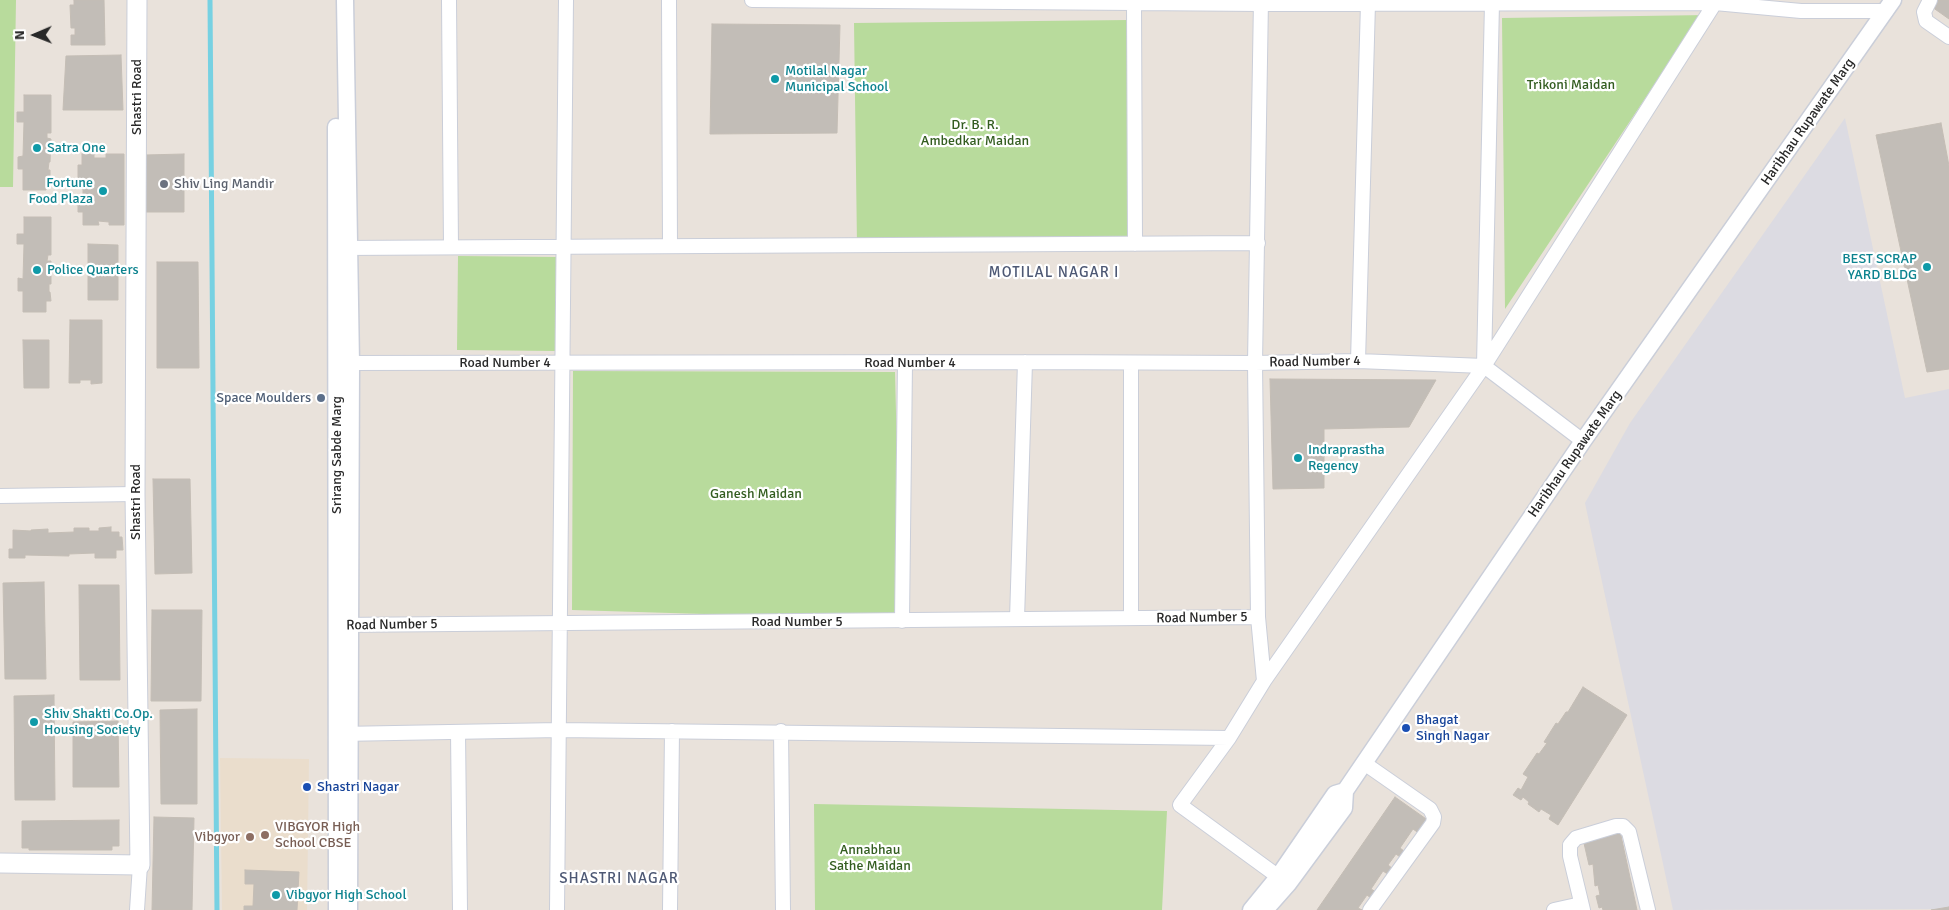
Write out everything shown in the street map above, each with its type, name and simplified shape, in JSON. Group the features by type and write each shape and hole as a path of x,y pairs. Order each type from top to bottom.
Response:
{"main road":[{"name":"Shastri Road","path":"137,0 135,494 140,865"},
{"path":"0,863 140,865"}],"street":[{"name":"Srirang Sabde Marg","path":"334,0 343,248 344,363 342,734 337,910"},
{"path":"345,0 343,248 1258,244"},
{"path":"449,0 451,247"},
{"path":"558,910 566,0"},
{"path":"669,0 670,246"},
{"path":"752,0 1134,3 1715,2 1801,11 1890,6"},
{"path":"1930,0 1924,12 1926,21 1949,37"},
{"path":"1261,2 1256,363 1258,617 1264,682"},
{"path":"1251,910 1283,880 1180,805 1229,738 1264,682 1484,366 1715,2"},
{"path":"1134,3 1135,244"},
{"path":"1358,361 1368,3"},
{"path":"1484,366 1492,3"},
{"name":"Haribhau Rupawate Marg","path":"1265,910 1283,880 1344,808 1345,791 1583,441 1890,6"},
{"name":"Road Number 4","path":"344,363 1256,363 1358,361 1484,366"},
{"path":"1017,619 1025,362"},
{"path":"902,621 904,363"},
{"path":"1131,363 1131,618"},
{"path":"1484,366 1583,441"},
{"path":"0,496 135,494"},
{"name":"Road Number 5","path":"343,625 1258,617"},
{"path":"349,910 342,734 559,730 781,731 1229,738"},
{"path":"670,910 672,731"},
{"path":"781,731 783,910"},
{"path":"458,732 460,910"},
{"path":"1364,763 1430,809 1434,817 1433,823 1370,910"},
{"path":"1554,910 1582,907 1570,856 1570,844 1576,838 1616,826 1623,826 1629,832 1648,910"},
{"path":"137,910 140,865"}],"shaded area":[{"path":"1845,118 1905,398 1949,389 1949,909 1673,910 1585,503 1630,423"},
{"name":"VIBGYOR High School CBSE","path":"220,758 309,759 307,910 222,910"}],"green space":[{"path":"0,0 16,0 13,187 0,187"},
{"name":"Trikoni Maidan","path":"1708,15 1688,34 1505,309 1502,18"},
{"name":"Dr. B. R. Ambedkar Maidan","path":"1128,20 1130,244 857,245 854,23"},
{"path":"458,256 556,257 555,351 457,350"},
{"name":"Ganesh Maidan","path":"573,371 895,372 901,620 572,610"},
{"name":"Annabhau Sathe Maidan","path":"814,804 1167,811 1162,910 815,910"}],"building":[{"path":"74,0 104,0 105,45 71,45 71,35 75,35 75,28 71,28 70,5 74,5"},
{"path":"1937,0 1949,0 1949,19 1932,7"},
{"name":"Motilal Nagar Municipal School","path":"712,24 840,25 837,133 710,134"},
{"path":"121,55 123,110 63,110 66,56"},
{"name":"Satra One","path":"24,95 51,95 51,133 47,133 47,138 51,139 48,170 50,170 50,179 46,179 46,190 23,190 23,169 18,169 18,157 23,156 24,122 17,122 17,112 24,112"},
{"name":"BEST SCRAP YARD BLDG","path":"1941,123 1949,166 1949,369 1927,372 1876,135"},
{"name":"Fortune Food Plaza","path":"82,154 94,154 94,158 106,158 106,154 124,154 124,225 109,225 109,222 98,221 99,225 83,225 83,212 78,212 78,202 83,202 83,179 78,179 78,165 82,165"},
{"name":"Shiv Ling Mandir","path":"184,154 184,212 145,212 145,155"},
{"name":"Police Quarters","path":"24,217 51,217 51,255 48,255 47,261 51,261 49,292 51,301 46,301 46,312 23,312 23,291 18,291 18,278 23,279 24,244 17,244 17,234 24,234"},
{"path":"88,244 118,245 118,300 88,300"},
{"path":"157,262 198,262 199,368 157,368"},
{"path":"70,320 102,320 102,383 91,384 91,380 80,380 80,383 69,383"},
{"path":"23,340 49,340 49,388 24,388"},
{"name":"Indraprastha Regency","path":"1270,379 1436,380 1409,427 1324,429 1324,488 1273,489"},
{"path":"153,479 190,479 192,573 155,574"},
{"path":"111,527 111,532 119,532 119,537 122,537 123,550 116,550 116,558 95,558 95,553 69,554 69,556 25,555 25,558 9,558 9,549 13,549 13,530 31,531 48,529 48,533 74,532 74,528 89,528 89,531 99,531 99,528"},
{"path":"44,582 46,679 5,679 3,583"},
{"path":"79,585 119,585 120,680 80,680"},
{"path":"152,610 202,610 201,701 151,701"},
{"path":"1583,687 1627,715 1558,825 1549,819 1551,815 1541,809 1539,812 1528,804 1529,802 1523,797 1521,800 1513,795 1518,788 1521,790 1528,777 1523,774 1537,753 1539,754 1547,743 1544,742 1556,723 1558,724 1566,712 1568,712"},
{"name":"Shiv Shakti Co.Op. Housing Society","path":"54,695 55,800 15,800 14,696"},
{"path":"197,709 197,804 161,804 160,710"},
{"path":"118,721 119,787 73,787 73,722"},
{"path":"1395,797 1429,821 1420,834 1413,829 1400,848 1404,851 1400,857 1396,854 1388,865 1393,869 1389,875 1383,871 1371,889 1376,892 1372,899 1367,895 1358,908 1362,910 1317,910"},
{"path":"154,817 194,818 192,910 152,910"},
{"path":"119,820 119,846 112,846 112,850 29,850 29,848 22,848 22,821"},
{"path":"1620,831 1637,910 1603,910 1602,907 1599,908 1596,896 1600,895 1598,885 1595,886 1593,864 1589,865 1583,839"},
{"name":"Vibgyor High School","path":"245,870 299,872 297,910 244,910 244,906 253,906 254,884 245,884"},
{"path":"1949,907 1949,910 1931,910"}],"waterway":[{"path":"210,0 217,910"}],"place":[{"name":"Motilal Nagar Municipal School","path":"775,79"},
{"name":"Satra One","path":"37,148"},
{"name":"Shiv Ling Mandir","path":"164,184"},
{"name":"Fortune Food Plaza","path":"103,191"},
{"name":"BEST SCRAP YARD BLDG","path":"1927,267"},
{"name":"Police Quarters","path":"37,270"},
{"name":"Space Moulders","path":"321,398"},
{"name":"Indraprastha Regency","path":"1298,458"},
{"name":"Shiv Shakti Co.Op. Housing Society","path":"34,722"},
{"name":"Bhagat Singh Nagar","path":"1406,728"},
{"name":"Shastri Nagar","path":"307,787"},
{"name":"VIBGYOR High School CBSE","path":"265,835"},
{"name":"Vibgyor","path":"250,837"},
{"name":"Vibgyor High School","path":"276,895"}],"district":[{"name":"MOTILAL NAGAR I","path":"1054,273"},
{"name":"SHASTRI NAGAR","path":"619,879"}]}
